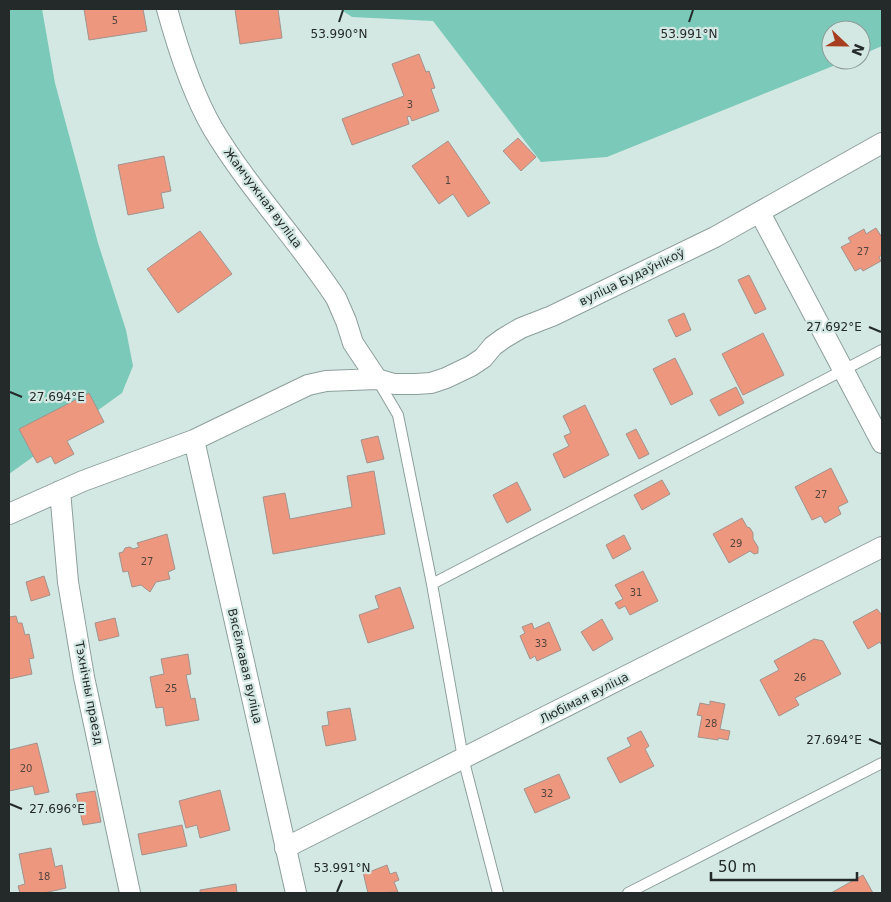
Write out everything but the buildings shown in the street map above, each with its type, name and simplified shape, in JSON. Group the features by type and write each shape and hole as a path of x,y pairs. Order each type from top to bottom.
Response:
{"street":[{"name":"Жамчужная вуліца","path":"167,9 198,100 213,128 232,158 332,292 346,321 353,343 377,379"},
{"name":"вуліца Будаўнікоў","path":"9,514 83,481 194,440 308,385 326,381 377,379 394,384 431,383 459,372 483,358 493,346 521,328 552,316 715,237 882,143"},
{"path":"760,213 882,443"},
{"name":"Вясёлкавая вуліца","path":"194,440 296,893"},
{"name":"Тэхнічны праезд","path":"60,492 68,582 84,677 130,893"},
{"name":"Любімая вуліца","path":"285,848 882,548"}],"lane":[{"path":"432,584 882,350"},
{"path":"377,379 398,415 432,584 463,758 498,893"},
{"path":"628,893 882,763"}],"green space":[{"path":"9,9 42,9 55,83 98,243 126,330 133,366 122,393 9,474"},
{"path":"340,9 882,9 882,46 871,51 871,20 821,20 821,70 823,70 607,157 541,162 433,21 352,17"}]}
